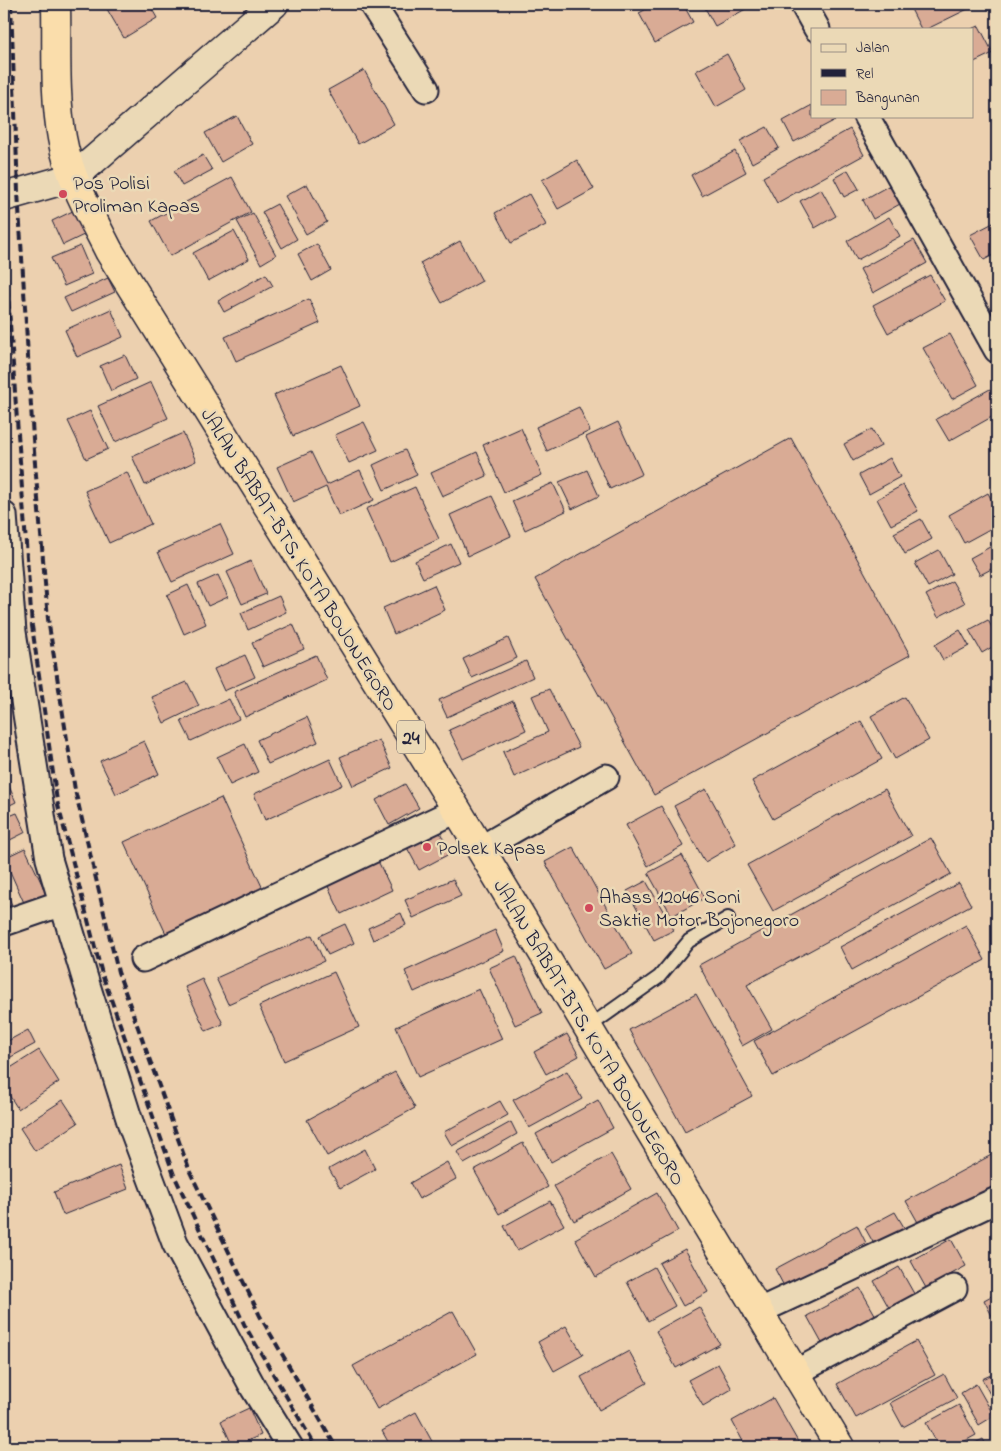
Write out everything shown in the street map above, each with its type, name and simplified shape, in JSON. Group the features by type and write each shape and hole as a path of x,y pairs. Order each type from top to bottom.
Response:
{"highway":[{"name":"JALAN BABAT-BTS. KOTA BOJONEGORO","path":"56,4 58,99 62,138 74,177 109,251 457,810 586,1028 840,1447"}],"main road":[{"path":"4,197 74,177 274,4"}],"street":[{"path":"372,4 426,89"},
{"path":"803,4 816,28"},
{"path":"867,118 997,350"},
{"path":"4,527 8,634 49,859 62,903 132,1128 176,1243 254,1389 290,1447"},
{"path":"480,849 606,777"},
{"path":"143,959 457,810"},
{"path":"4,923 62,903"},
{"path":"757,1312 997,1200"},
{"path":"796,1373 954,1288"}],"lane":[{"path":"586,1028 659,977 688,942 728,918"}],"building":[{"path":"104,4 149,4 157,18 124,38"},
{"path":"656,4 683,4 693,22 655,43 639,13"},
{"path":"712,4 750,4 751,6 715,26 705,8"},
{"path":"917,4 976,5 929,28 920,28 910,7"},
{"path":"979,26 993,53 974,62 974,28"},
{"path":"727,54 746,90 716,107 696,71"},
{"path":"364,70 394,124 358,144 328,90"},
{"path":"811,106 811,118 839,118 794,142 783,121"},
{"path":"237,116 252,144 221,162 205,133"},
{"path":"767,127 779,148 752,163 740,141"},
{"path":"850,129 864,155 777,203 763,177"},
{"path":"735,151 746,172 702,196 691,175"},
{"path":"203,155 212,170 182,186 174,171"},
{"path":"577,160 594,189 558,209 542,180"},
{"path":"848,170 859,189 844,197 834,178"},
{"path":"232,177 251,212 170,256 151,221"},
{"path":"307,184 327,222 306,234 285,196"},
{"path":"890,185 900,204 873,219 863,200"},
{"path":"821,189 836,216 815,228 800,201"},
{"path":"529,194 546,225 511,243 495,213"},
{"path":"277,204 297,239 282,248 262,212"},
{"path":"79,208 90,232 63,245 52,221"},
{"path":"253,213 276,255 261,264 237,221"},
{"path":"889,217 900,236 857,260 847,241"},
{"path":"997,221 997,253 984,260 970,235"},
{"path":"234,231 249,259 208,281 193,253"},
{"path":"914,240 927,263 873,293 860,269"},
{"path":"460,241 482,281 442,303 420,263"},
{"path":"317,244 331,270 312,281 298,254"},
{"path":"80,246 92,274 64,286 51,258"},
{"path":"266,274 273,286 224,312 218,301"},
{"path":"930,275 945,301 888,333 873,305"},
{"path":"108,278 115,292 71,312 64,298"},
{"path":"309,299 320,323 236,361 225,337"},
{"path":"111,309 123,337 77,357 65,330"},
{"path":"950,334 978,385 952,399 923,348"},
{"path":"125,355 136,379 111,391 100,366"},
{"path":"341,365 360,406 293,436 274,395"},
{"path":"151,382 168,418 115,442 98,406"},
{"path":"990,389 997,402 997,414 949,441 936,419"},
{"path":"579,407 590,431 547,451 536,427"},
{"path":"90,411 108,449 86,459 68,421"},
{"path":"364,422 378,450 349,463 335,435"},
{"path":"618,422 642,474 610,489 586,437"},
{"path":"521,428 542,475 504,492 483,445"},
{"path":"872,429 881,446 853,461 844,444"},
{"path":"183,433 196,461 145,485 132,456"},
{"path":"791,438 910,655 654,795 535,579"},
{"path":"405,450 417,475 384,490 373,465"},
{"path":"311,452 327,485 360,470 374,500 339,516 326,487 293,502 277,467"},
{"path":"477,452 487,476 442,496 431,473"},
{"path":"890,458 900,477 869,494 859,475"},
{"path":"587,470 599,496 572,509 559,482"},
{"path":"127,472 151,524 109,543 85,491"},
{"path":"553,483 566,511 525,530 512,501"},
{"path":"903,485 918,511 891,525 877,499"},
{"path":"415,487 439,539 390,562 366,509"},
{"path":"988,493 997,510 997,525 964,543 949,515"},
{"path":"492,496 511,536 468,556 450,515"},
{"path":"921,519 932,539 905,554 894,533"},
{"path":"220,524 234,554 172,582 158,552"},
{"path":"997,543 997,566 980,575 970,558"},
{"path":"451,544 459,562 423,578 415,561"},
{"path":"939,550 952,574 928,587 915,563"},
{"path":"251,561 266,594 242,604 227,572"},
{"path":"218,575 228,597 208,606 198,584"},
{"path":"952,581 965,603 938,617 926,595"},
{"path":"188,585 206,624 184,634 167,595"},
{"path":"434,585 445,610 394,634 383,608"},
{"path":"279,596 286,612 248,630 241,613"},
{"path":"988,620 997,637 997,644 982,653 969,630"},
{"path":"293,624 304,649 263,667 252,643"},
{"path":"960,630 969,646 943,660 935,645"},
{"path":"508,638 517,658 472,678 463,659"},
{"path":"245,655 255,677 224,691 214,669"},
{"path":"316,655 327,680 245,717 234,692"},
{"path":"526,661 533,677 447,717 439,700"},
{"path":"187,682 199,706 164,723 152,697"},
{"path":"549,689 579,747 514,777 503,752 548,732 532,696"},
{"path":"905,697 929,740 895,759 871,716"},
{"path":"229,699 239,719 191,741 181,721"},
{"path":"513,701 526,730 463,759 449,730"},
{"path":"307,717 318,742 268,764 257,740"},
{"path":"861,721 882,759 773,819 752,781"},
{"path":"379,740 392,768 353,786 340,757"},
{"path":"144,741 159,774 116,794 100,761"},
{"path":"245,744 258,772 230,785 217,757"},
{"path":"330,759 342,785 265,820 254,794"},
{"path":"7,782 16,802 4,808 4,783"},
{"path":"405,784 419,808 389,825 376,800"},
{"path":"706,789 736,844 705,862 674,806"},
{"path":"885,789 911,836 773,911 747,865"},
{"path":"221,798 264,891 167,936 124,842"},
{"path":"661,806 683,846 648,866 626,825"},
{"path":"17,813 26,832 4,843 4,818"},
{"name":"Polsek Kapas","path":"436,825 451,853 419,870 404,842"},
{"path":"931,838 951,874 747,985 772,1029 742,1046 699,965"},
{"name":"Ahass 12046 Soni Saktie Motor Bojonegoro","path":"573,847 632,954 604,969 545,862"},
{"path":"25,848 47,895 25,905 4,858"},
{"path":"682,855 705,898 672,916 648,873"},
{"path":"378,861 392,890 341,914 327,884"},
{"path":"453,879 461,896 413,918 405,900"},
{"path":"646,881 674,930 654,940 627,891"},
{"path":"959,883 971,905 852,970 840,947"},
{"path":"4,885 12,905 4,909"},
{"path":"401,913 406,925 373,940 368,928"},
{"path":"345,924 354,943 328,955 319,936"},
{"path":"966,925 985,960 773,1076 754,1041"},
{"path":"495,930 504,951 414,992 405,971"},
{"path":"312,935 324,961 228,1004 216,978"},
{"path":"516,956 542,1013 515,1025 489,968"},
{"path":"334,972 359,1027 284,1061 259,1006"},
{"path":"202,979 223,1024 206,1031 185,987"},
{"path":"479,989 502,1039 418,1077 396,1027"},
{"path":"696,994 752,1096 685,1132 629,1030"},
{"path":"28,1030 35,1044 9,1058 4,1043"},
{"path":"567,1034 579,1056 546,1074 534,1052"},
{"path":"39,1050 59,1082 18,1109 4,1087 4,1072"},
{"path":"567,1071 582,1099 529,1128 513,1100"},
{"path":"395,1072 415,1108 327,1156 307,1120"},
{"path":"63,1100 78,1123 35,1151 20,1128"},
{"path":"598,1100 613,1128 551,1162 536,1134"},
{"path":"500,1101 508,1115 452,1146 444,1132"},
{"path":"511,1122 517,1134 464,1164 457,1152"},
{"path":"523,1143 548,1187 499,1214 474,1170"},
{"path":"365,1149 375,1169 340,1188 329,1169"},
{"path":"997,1152 997,1193 924,1233 906,1201"},
{"path":"611,1154 631,1189 574,1221 554,1186"},
{"path":"447,1162 456,1179 419,1199 410,1183"},
{"path":"119,1165 128,1189 63,1215 54,1192"},
{"path":"657,1193 678,1231 596,1277 575,1239"},
{"path":"550,1201 564,1225 517,1251 504,1226"},
{"path":"895,1212 908,1234 878,1251 865,1228"},
{"path":"857,1225 866,1243 785,1288 775,1269"},
{"path":"951,1239 966,1266 926,1288 911,1261"},
{"path":"685,1249 708,1292 683,1306 659,1263"},
{"path":"654,1267 675,1306 648,1321 627,1282"},
{"path":"899,1267 917,1299 892,1313 874,1281"},
{"path":"860,1288 877,1318 824,1347 807,1316"},
{"path":"997,1293 997,1318 994,1320 984,1300"},
{"path":"699,1307 720,1344 676,1368 656,1331"},
{"path":"453,1311 477,1354 377,1409 353,1366"},
{"path":"566,1326 583,1355 554,1371 538,1342"},
{"path":"916,1341 935,1375 856,1418 837,1384"},
{"path":"629,1351 647,1383 599,1410 581,1377"},
{"path":"718,1364 732,1389 703,1406 688,1380"},
{"path":"944,1374 957,1398 903,1427 890,1403"},
{"path":"993,1374 997,1382 997,1408 982,1379"},
{"path":"976,1384 994,1416 979,1425 961,1393"},
{"path":"773,1398 801,1447 746,1447 732,1421"},
{"path":"959,1405 976,1435 954,1447 939,1447 926,1423"},
{"path":"249,1408 261,1435 233,1447 221,1421"},
{"path":"416,1412 435,1447 391,1447 382,1431"},
{"path":"983,1439 987,1447 967,1447"}],"railway":[{"path":"11,4 18,192 33,439 48,619 75,790 118,972 190,1172 260,1316 336,1447"},
{"path":"4,241 32,626 57,801 102,974 174,1175 245,1326 316,1447"}],"place":[{"name":"Pos Polisi Proliman Kapas","path":"63,194"},
{"name":"Polsek Kapas","path":"427,847"},
{"name":"Ahass 12046 Soni Saktie Motor Bojonegoro","path":"589,908"}]}
